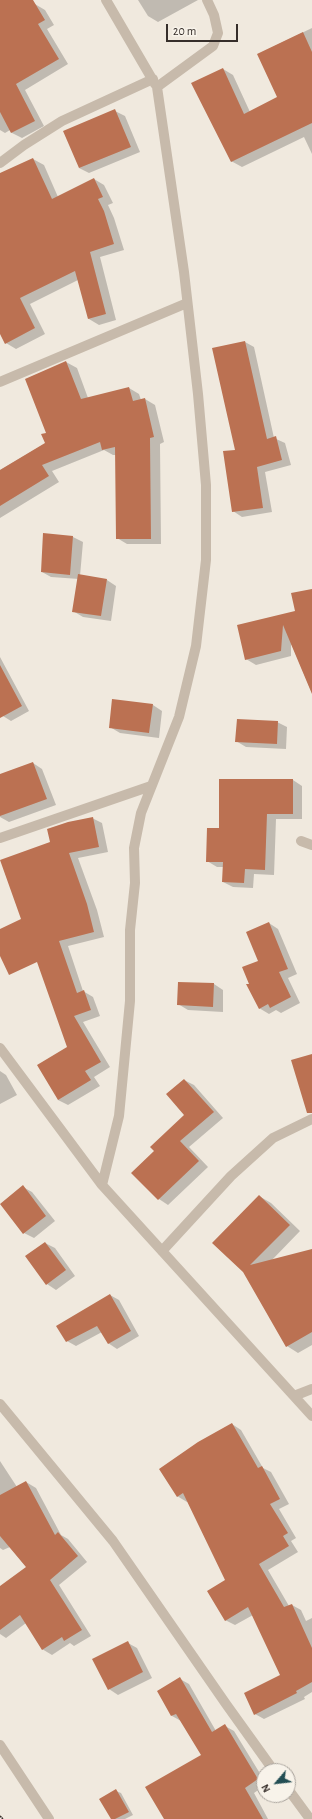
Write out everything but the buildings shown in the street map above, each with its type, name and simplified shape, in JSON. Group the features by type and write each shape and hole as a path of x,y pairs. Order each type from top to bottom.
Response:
{"street":[{"path":"102,1185 119,1116 130,1001 130,930 135,883 134,848 141,813 178,717 196,646 206,560 206,485 187,303 155,83 106,0"},
{"path":"0,162 62,121 155,83 213,46 218,33 214,14 207,0"},
{"path":"0,382 187,303"},
{"path":"0,838 151,786"},
{"path":"301,841 312,845"},
{"path":"0,1048 102,1185 312,1416"},
{"path":"162,1251 231,1176 273,1138 312,1119"},
{"path":"294,1396 312,1389"},
{"path":"0,1404 113,1541 268,1763"},
{"path":"0,1745 49,1819"},
{"path":"296,1800 310,1819"}]}
